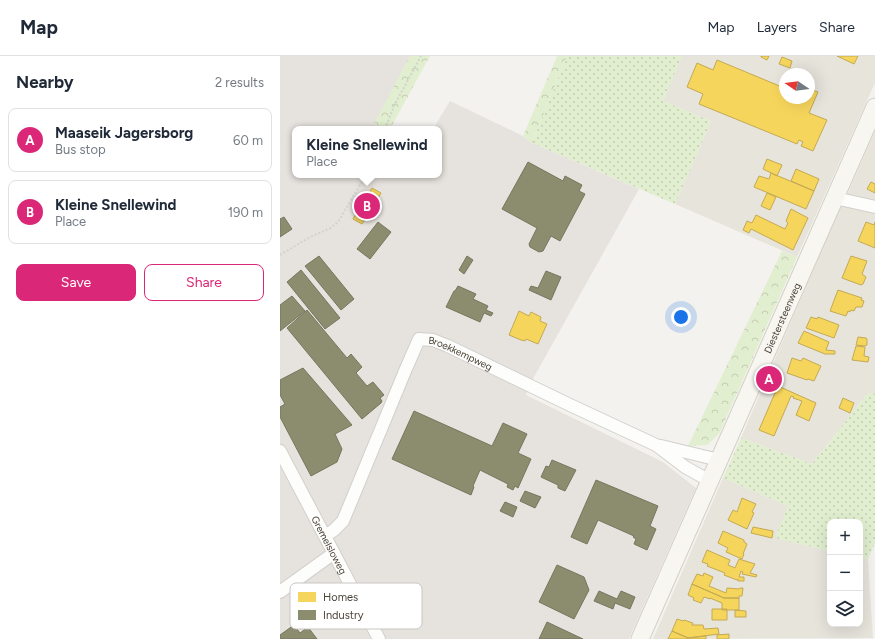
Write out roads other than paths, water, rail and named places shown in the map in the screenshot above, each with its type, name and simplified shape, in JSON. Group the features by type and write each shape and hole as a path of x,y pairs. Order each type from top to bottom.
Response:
{"main road":[{"name":"Diestersteenweg","path":"640,639 875,107"}],"street":[{"path":"835,198 875,207"},
{"name":"Broekkempweg","path":"325,536 334,530 342,521 419,339 433,340 448,346 570,406 656,445 719,460"},
{"name":"Broekkempweg","path":"656,445 685,467 710,481"},
{"name":"Gremelsloweg","path":"280,451 350,583"},
{"path":"292,583 334,553"},
{"path":"280,592 290,585"},
{"name":"Gremelsloweg","path":"374,629 379,639"}],"place":[{"name":"Kleine Snellewind","path":"367,206"},
{"name":"Maaseik Jagersborg","path":"769,379"}]}
